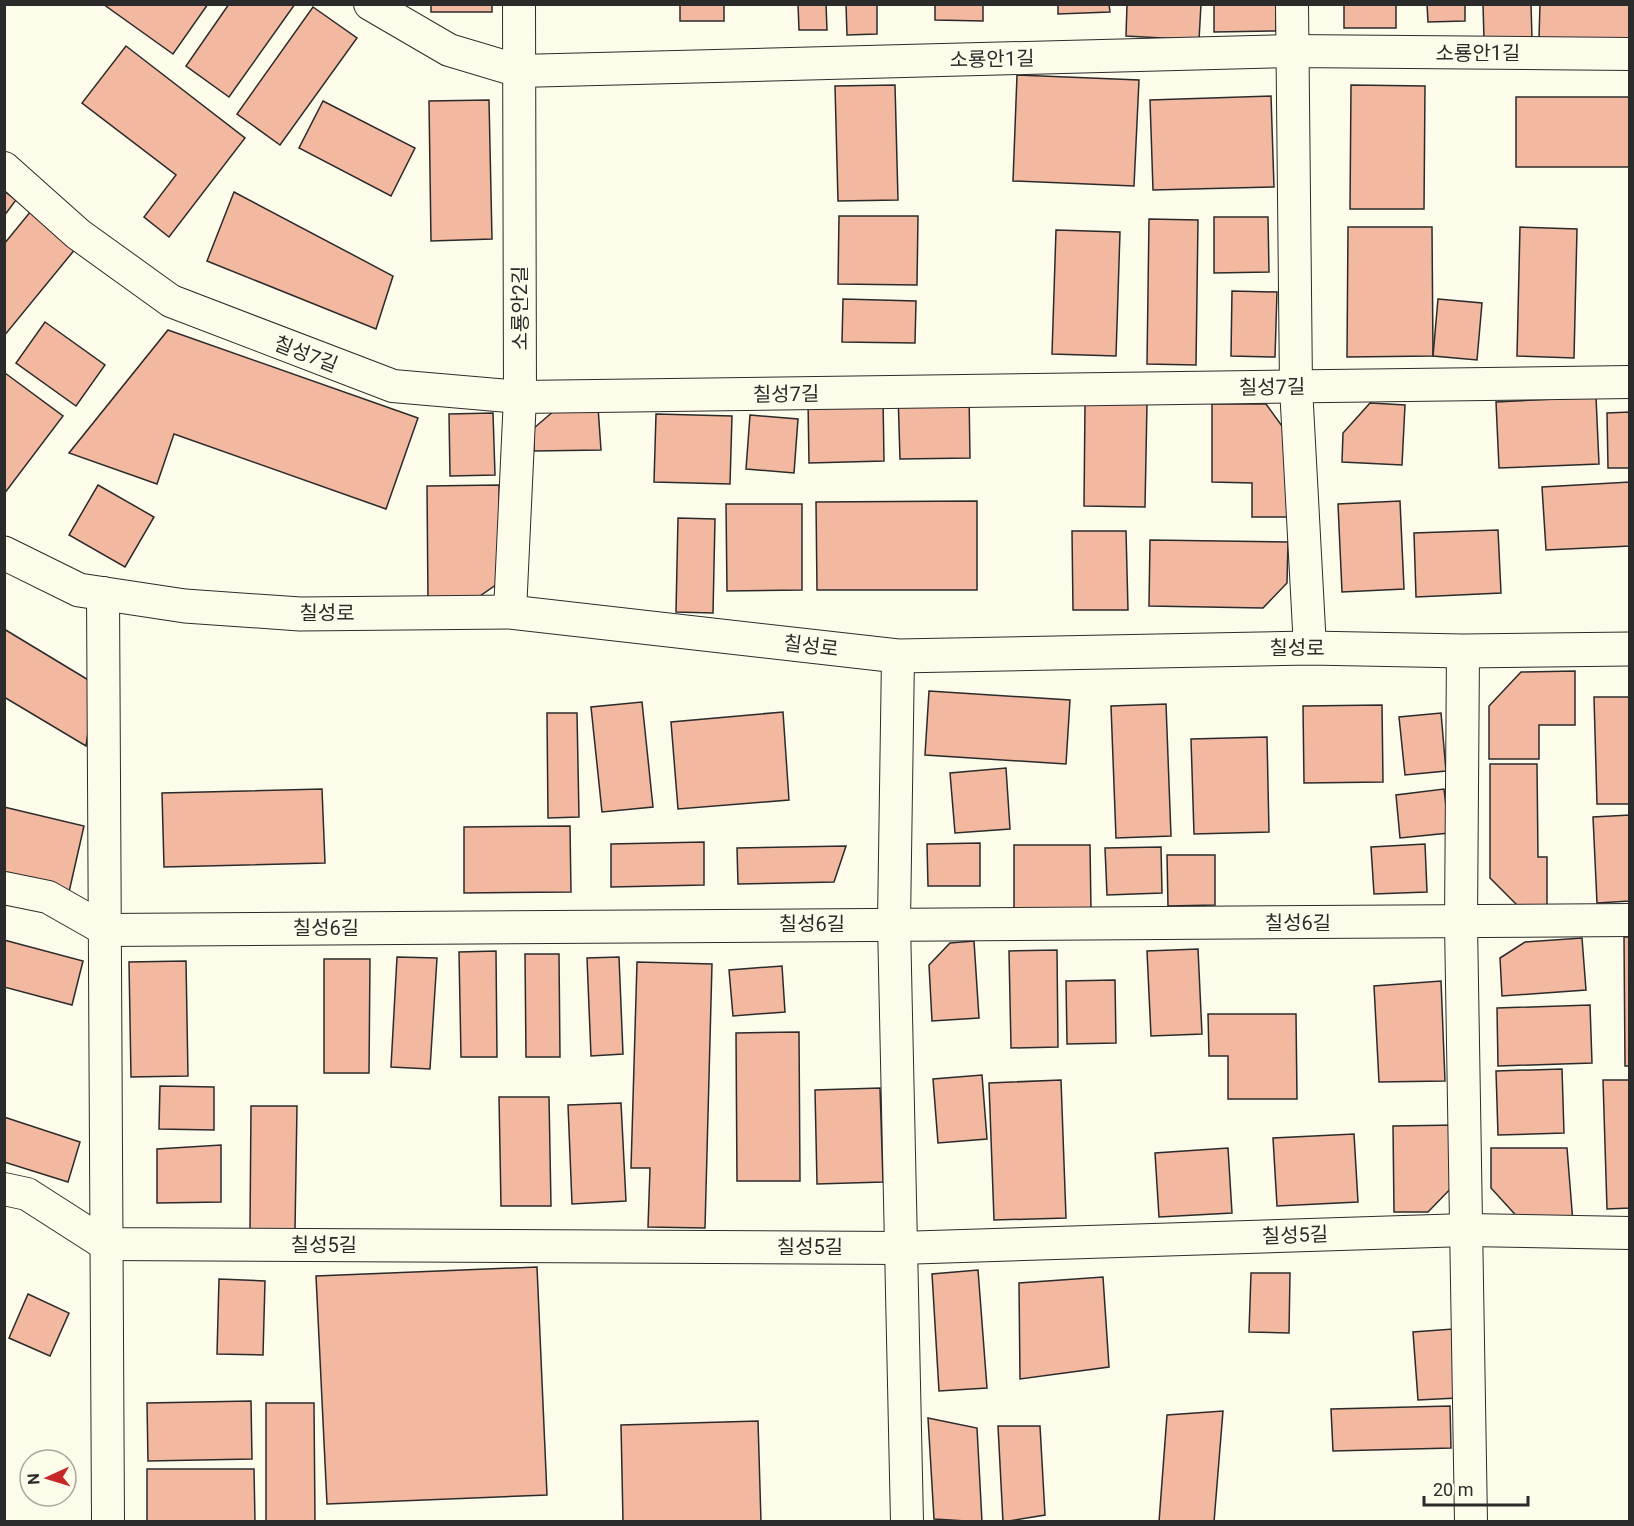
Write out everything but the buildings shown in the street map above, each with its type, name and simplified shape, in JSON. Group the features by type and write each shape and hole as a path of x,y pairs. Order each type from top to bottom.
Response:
{"street":[{"name":"소룡안1길","path":"370,4 449,50 519,71 1292,51 1629,54"},
{"name":"소룡안2길","path":"510,612 520,397 519,4"},
{"path":"1292,4 1296,387 1310,648"},
{"name":"칠성7길","path":"4,168 78,234 171,301 393,386 520,397 1629,382"},
{"name":"칠성로","path":"4,554 79,590 185,606 300,614 510,612 898,656 1310,648 1463,651 1629,649"},
{"path":"103,593 108,1521"},
{"path":"1463,651 1461,922 1471,1521"},
{"path":"898,656 894,923 899,1248 907,1521"},
{"path":"4,888 48,897 106,930"},
{"name":"칠성6길","path":"106,930 894,923 1629,920"},
{"path":"4,1189 27,1194 105,1244"},
{"name":"칠성5길","path":"105,1244 899,1248 1467,1230 1629,1233"}]}
